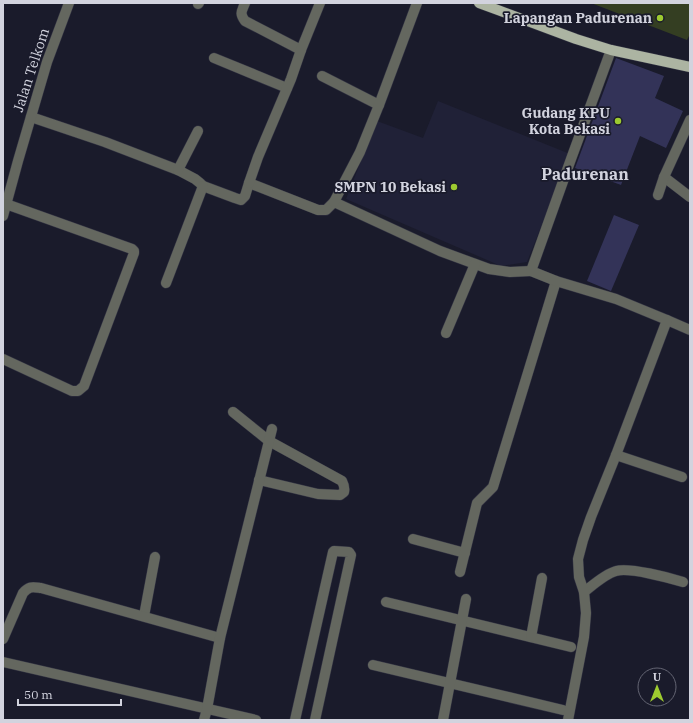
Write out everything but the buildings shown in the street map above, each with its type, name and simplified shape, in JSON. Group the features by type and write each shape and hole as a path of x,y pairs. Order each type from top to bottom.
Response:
{"main road":[{"path":"481,3 576,39 612,50 689,64"}],"street":[{"name":"Jalan Telkom","path":"3,216 47,62 69,3"},
{"path":"245,3 241,16 245,21 301,50"},
{"path":"31,117 105,142 178,170 195,179 203,186 241,200 245,196 258,157 291,79 320,3"},
{"path":"249,183 318,210 326,210 334,202 360,152 417,3"},
{"path":"531,271 612,50"},
{"path":"214,58 287,88"},
{"path":"322,76 379,105"},
{"path":"658,195 664,177 690,120"},
{"path":"178,170 198,131"},
{"path":"664,177 690,197"},
{"path":"166,283 203,186"},
{"path":"334,202 440,251 475,264 489,269 510,272 531,271 556,281 616,300 690,330"},
{"path":"3,359 72,390 78,391 84,386 134,251 6,204"},
{"path":"446,333 475,264"},
{"path":"460,572 477,503 493,487 556,281"},
{"path":"568,720 584,637 586,612 584,592 579,577 578,559 582,540 667,320"},
{"path":"233,412 269,441 342,481 345,489 340,495 318,494 259,480"},
{"path":"204,720 220,638 272,429"},
{"path":"616,455 682,477"},
{"path":"413,538 464,553"},
{"path":"295,720 333,552 349,552 351,555 315,720"},
{"path":"144,616 155,557"},
{"path":"584,592 609,574 619,570 666,577 683,582"},
{"path":"531,637 542,578"},
{"path":"3,639 23,593 27,588 33,587 144,616 220,638"},
{"path":"443,720 466,599"},
{"path":"386,602 571,647"},
{"path":"3,662 256,720"},
{"path":"373,665 563,710"}],"shaded area":[{"name":"SMPN 10 Bekasi","path":"438,101 570,154 527,262 501,266 346,199 377,121 423,138"}],"green space":[{"name":"Lapangan Padurenan","path":"591,3 690,3 690,34 687,40"}],"place":[{"name":"Lapangan Padurenan","path":"660,18"},
{"name":"Gudang KPU Kota Bekasi","path":"618,121"},
{"name":"SMPN 10 Bekasi","path":"454,187"}],"district":[{"name":"Padurenan","path":"585,174"}]}
